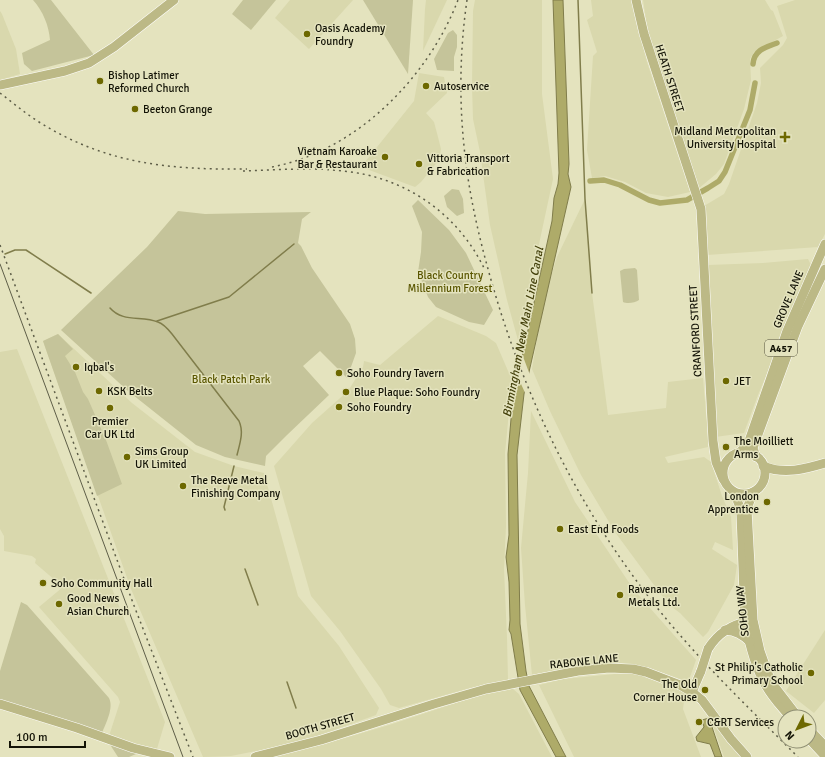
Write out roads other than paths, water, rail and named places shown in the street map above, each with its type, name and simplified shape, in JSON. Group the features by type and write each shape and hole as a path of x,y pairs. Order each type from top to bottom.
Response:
{"main road":[{"path":"0,85 65,71 89,63 114,48 174,0"},
{"name":"HEATH STREET","path":"636,0 644,34 692,186 701,209"},
{"name":"CRANFORD STREET","path":"701,209 703,236 702,259 714,452 716,462 723,479"},
{"name":"GROVE LANE","path":"740,452 748,444 787,331 825,244"},
{"name":"GROVE LANE","path":"756,457 753,448 781,370 798,326 825,269"},
{"path":"714,452 728,458"},
{"path":"762,483 764,476 763,466 759,459 751,454 740,452 728,458 723,468 723,479 726,485 734,492 739,494 753,492 762,483 767,478 773,475 788,474 825,463"},
{"path":"763,466 770,469 794,471"},
{"name":"SOHO WAY","path":"734,492 741,514 750,642 763,682 784,709"},
{"name":"SOHO WAY","path":"753,492 747,509 749,621 771,682 791,709"},
{"path":"692,692 708,649 716,638 725,630 749,621"},
{"path":"725,630 734,630 750,642"},
{"name":"RABONE LANE","path":"392,718 485,689 533,679 593,669 633,668 668,679 680,684 692,692 702,700 731,739 747,757"},
{"path":"0,704 77,728 133,748 170,757"},
{"name":"BOOTH STREET","path":"255,757 322,740 392,718"},
{"path":"817,738 825,746"},
{"path":"817,747 825,756"}],"waterway":[{"path":"578,0 585,199 592,293"},
{"path":"753,64 758,52 777,43"},
{"path":"590,181 604,180 620,185 649,200 660,203 687,200 708,188 719,181 725,172 750,110 755,83"},
{"path":"157,321 229,297 294,244"},
{"path":"5,254 15,250 26,250 91,293"},
{"path":"110,308 121,316 152,320 164,325 169,330 239,421 241,433 237,455"},
{"path":"225,510 224,507 234,466"},
{"path":"245,569 258,605"},
{"path":"287,682 296,708"}],"tram line":[{"path":"0,264 183,757"}],"railway":[{"path":"272,167 303,158 332,145 360,128 385,107 408,83 428,57 445,29 458,0"},
{"path":"467,0 463,36 461,91 462,128 470,193 484,254 501,313 533,399 573,481 596,521 648,596 683,639 798,757"},
{"path":"0,93 34,119 64,136 114,156 165,166 247,169"},
{"path":"243,171 318,169 343,171 387,181 408,190 427,201 444,215 459,230 473,248 484,268"},
{"path":"0,245 133,603 193,757"}],"place":[{"name":"Oasis Academy Foundry","path":"307,34"},
{"name":"Bishop Latimer Reformed Church","path":"100,81"},
{"name":"Autoservice","path":"426,86"},
{"name":"Beeton Grange","path":"135,109"},
{"name":"Midland Metropolitan University Hospital","path":"785,137"},
{"name":"Vietnam Karoake Bar & Restaurant","path":"385,157"},
{"name":"Vittoria Transport & Fabrication","path":"419,164"},
{"name":"Iqbal's","path":"76,367"},
{"name":"Soho Foundry Tavern","path":"339,373"},
{"name":"JET","path":"726,381"},
{"name":"KSK Belts","path":"99,391"},
{"name":"Blue Plaque: Soho Foundry","path":"346,392"},
{"name":"Soho Foundry","path":"339,407"},
{"name":"Premier Car UK Ltd","path":"110,408"},
{"name":"The Moilliett Arms","path":"726,447"},
{"name":"Sims Group UK Limited","path":"127,457"},
{"name":"The Reeve Metal Finishing Company","path":"183,486"},
{"name":"London Apprentice","path":"767,502"},
{"name":"East End Foods","path":"560,529"},
{"name":"Soho Community Hall","path":"43,583"},
{"name":"Ravenance Metals Ltd.","path":"620,595"},
{"name":"Good News Asian Church","path":"59,604"},
{"name":"St Philip's Catholic Primary School","path":"811,673"},
{"name":"The Old Corner House","path":"705,690"},
{"name":"C&RT Services","path":"699,722"}],"park label":[{"name":"Black Country Millennium Forest","path":"450,281"},
{"name":"Black Patch Park","path":"231,379"}],"water label":[{"name":"Birmingham New Main Line Canal","path":"523,332"}]}
